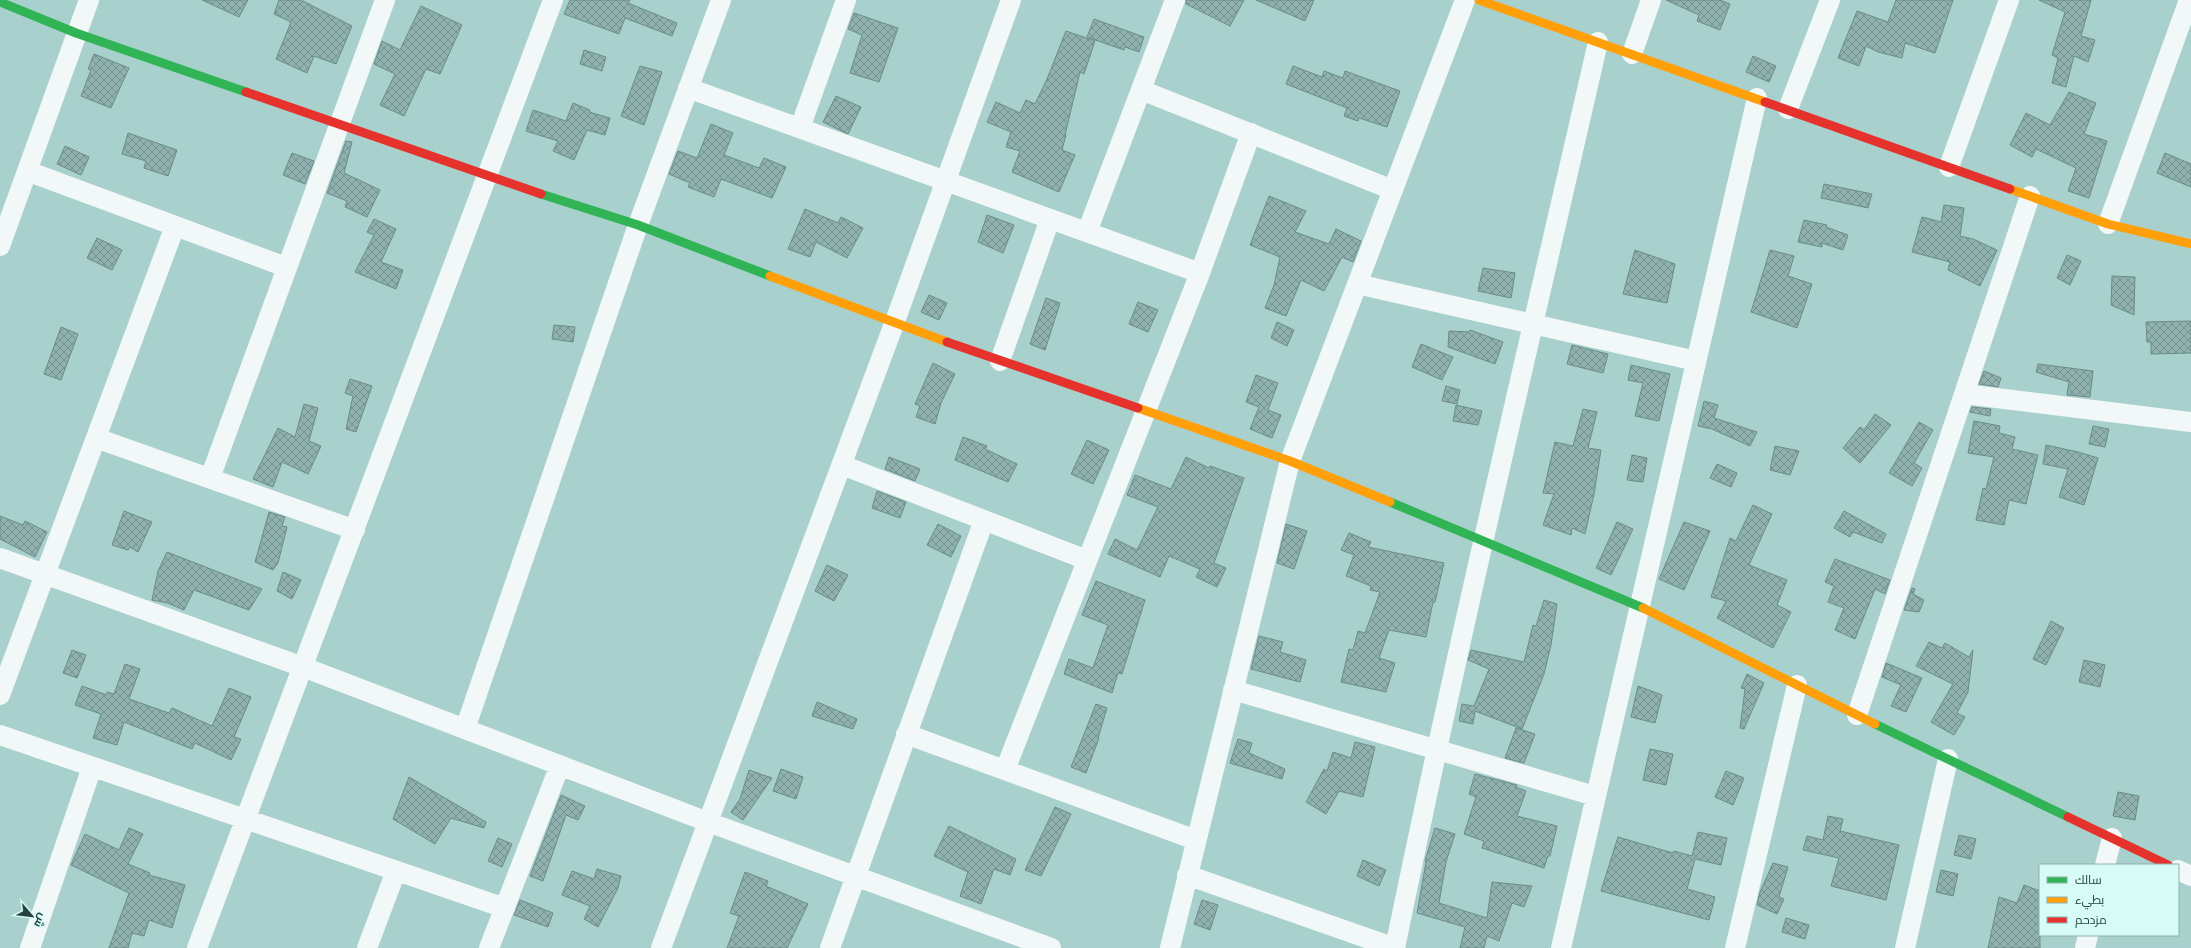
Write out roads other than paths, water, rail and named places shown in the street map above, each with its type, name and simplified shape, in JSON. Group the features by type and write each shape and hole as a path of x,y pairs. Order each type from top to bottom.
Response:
{"street":[{"path":"0,246 89,0"},
{"path":"210,478 338,124 385,0"},
{"path":"197,948 553,0"},
{"path":"465,729 638,225 721,0"},
{"path":"800,128 846,0"},
{"path":"661,948 842,465 1012,0"},
{"path":"1087,232 1175,0"},
{"path":"1170,948 1290,461 1465,0"},
{"path":"1479,0 2108,224 2191,244"},
{"path":"1632,54 1651,0"},
{"path":"1788,109 1830,0"},
{"path":"1948,167 2009,0"},
{"path":"2108,224 2189,0"},
{"path":"0,2 76,33 487,176 638,225 894,324 1290,461 1639,606 1857,715 2166,864"},
{"path":"1188,875 1395,948 1436,750 1482,541 1598,42"},
{"path":"688,88 1200,273"},
{"path":"1141,90 1393,190"},
{"path":"1560,948 1757,98"},
{"path":"1005,770 1144,411 1200,273 1251,133"},
{"path":"27,171 286,267"},
{"path":"1857,715 2030,196"},
{"path":"1000,360 1050,219"},
{"path":"0,695 175,226"},
{"path":"1357,284 1696,361"},
{"path":"1964,394 2191,422"},
{"path":"96,438 355,530"},
{"path":"842,465 1087,560"},
{"path":"830,948 984,520"},
{"path":"0,558 303,667 708,822 1051,948"},
{"path":"1735,948 1797,685"},
{"path":"1233,690 1595,796"},
{"path":"906,734 1196,840"},
{"path":"0,735 505,908"},
{"path":"1906,948 1948,759"},
{"path":"489,948 560,765"},
{"path":"30,948 92,766"},
{"path":"2105,864 2112,838"},
{"path":"2179,870 2191,876"},
{"path":"367,948 396,871"},
{"path":"2085,948 2088,936"}]}
